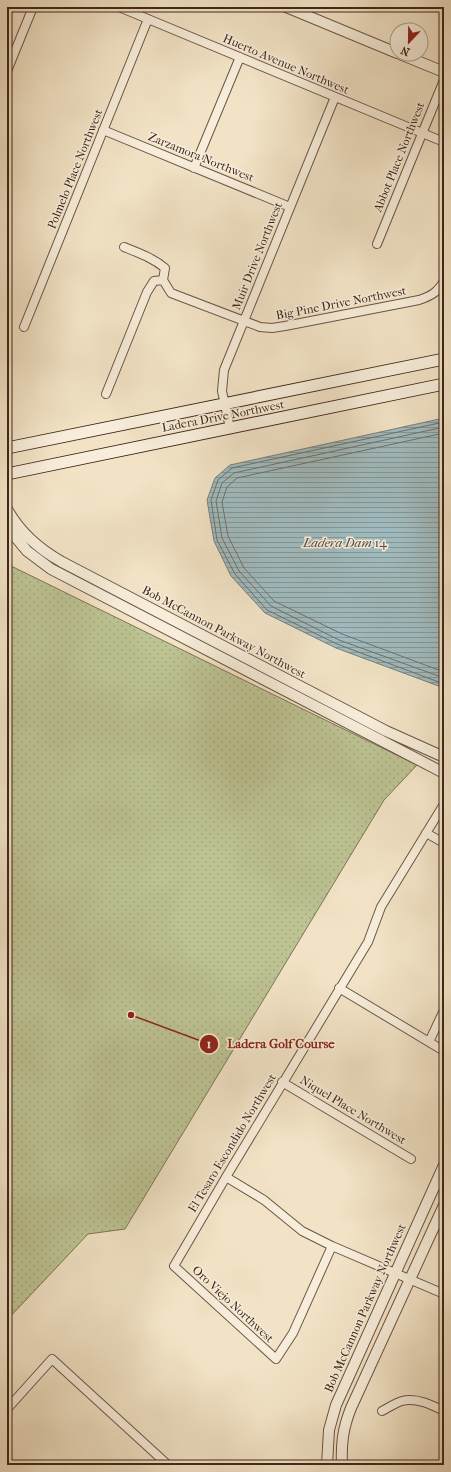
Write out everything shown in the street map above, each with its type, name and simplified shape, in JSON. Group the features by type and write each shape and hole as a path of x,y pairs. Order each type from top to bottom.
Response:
{"main road":[{"name":"Ladera Drive Northwest","path":"7,448 444,359"},
{"name":"Ladera Drive Northwest","path":"7,474 444,384"}],"street":[{"path":"7,71 33,7"},
{"name":"Huerto Avenue Northwest","path":"119,7 444,142"},
{"path":"286,7 389,50"},
{"name":"Polmelo Place Northwest","path":"24,327 148,20"},
{"path":"194,168 240,57"},
{"path":"420,62 444,72"},
{"name":"Abbot Place Northwest","path":"377,244 444,80"},
{"name":"Muir Drive Northwest","path":"230,428 222,391 224,370 335,97"},
{"name":"Zarzamora Northwest","path":"103,130 290,207"},
{"name":"Big Pine Drive Northwest","path":"124,247 157,261 165,268 163,280 171,293 260,327 272,328 419,300 431,296 437,291 444,281"},
{"path":"106,394 147,292 154,281 163,280"},
{"name":"Bob McCannon Parkway Northwest","path":"7,509 18,527 30,540 62,562 379,727 444,757"},
{"name":"Bob McCannon Parkway Northwest","path":"7,527 27,551 51,569 444,773"},
{"name":"El Tesaro Escondido Northwest","path":"174,1266 282,1082 368,942 381,907 444,804"},
{"path":"426,833 444,843"},
{"path":"339,988 444,1051"},
{"path":"429,1042 444,1010"},
{"name":"Niquel Place Northwest","path":"282,1082 411,1159"},
{"name":"Bob McCannon Parkway Northwest","path":"327,1465 329,1430 336,1405 395,1272 444,1167"},
{"path":"226,1177 264,1200 302,1231 332,1246 444,1294"},
{"path":"342,1465 342,1444 345,1425 409,1279 444,1204"},
{"name":"Oro Viejo Northwest","path":"174,1266 276,1359 293,1333 332,1246"},
{"path":"7,1409 52,1359 168,1465"},
{"path":"382,1410 403,1401 412,1401 426,1403 444,1411"}],"green space":[{"path":"7,564 417,765 384,800 125,1229 88,1234 7,1320"}],"water":[{"name":"Ladera Dam 14","path":"444,418 444,688 336,648 265,613 231,576 214,541 207,500 215,478 230,465"}],"place":[{"name":"Ladera Golf Course","path":"131,1015"}]}
